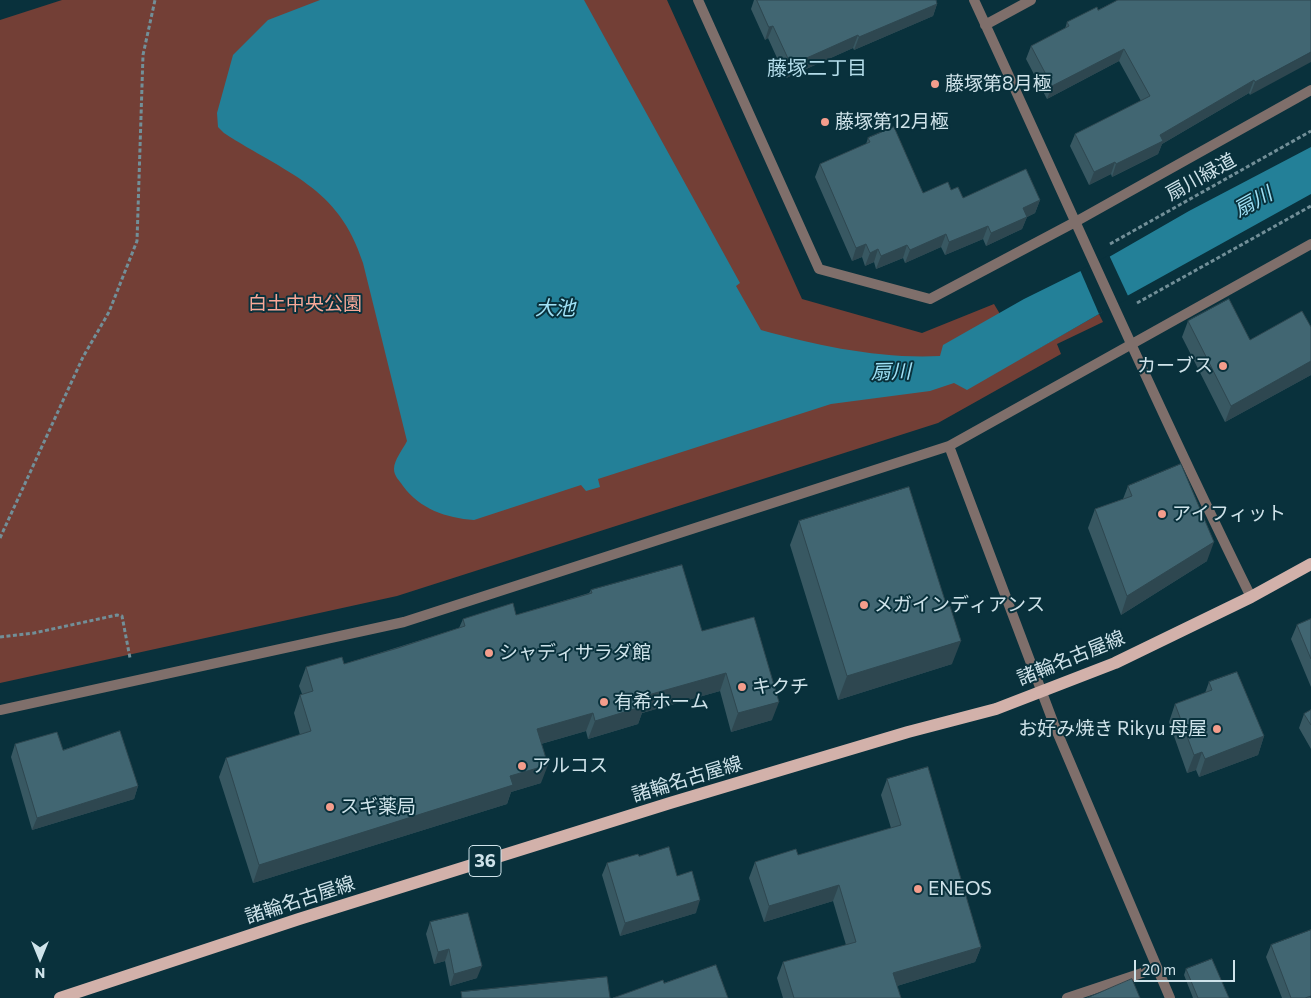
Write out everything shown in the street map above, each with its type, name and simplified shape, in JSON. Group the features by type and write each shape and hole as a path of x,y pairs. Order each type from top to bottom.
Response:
{"main road":[{"name":"諸輪名古屋線","path":"60,998 299,919 670,803 908,732 996,709 1114,662 1251,597 1311,564"}],"street":[{"path":"698,0 819,269 930,298 1077,221 1311,90"},
{"path":"974,0 1077,221 1093,262 1131,345 1251,597"},
{"path":"985,25 1031,0"},
{"path":"0,710 404,622 949,446 1311,244"},
{"path":"949,446 1041,692 1170,998"},
{"path":"1067,998 1157,968"}],"path":[{"path":"0,538 83,357 109,312 137,241 143,55 155,0"},
{"name":"扇川緑道","path":"1105,246 1311,131"},
{"path":"1132,305 1311,206"},
{"path":"0,637 34,633 117,615 122,616 129,655"}],"green space":[{"name":"白土中央公園","path":"62,0 667,0 802,299 922,333 994,304 1025,356 1099,314 1103,322 1057,344 1061,354 938,423 397,596 0,683 0,20"}],"water":[{"name":"大池","path":"320,0 584,0 740,283 736,286 761,330 827,346 872,353 940,356 943,345 1024,299 1109,257 1189,211 1311,147 1311,194 1127,296 967,390 954,383 930,391 831,404 598,479 600,487 586,491 581,485 474,520 453,517 434,511 417,501 395,474 395,462 407,441 363,263 353,237 340,216 325,199 307,184 224,133 218,127 217,113 233,55 268,20"}],"pier":[{"path":"1109,255 1129,298 1099,314 1080,270"}],"building":[{"path":"757,0 936,0 937,4 859,37 858,35 791,65 773,26 769,27"},
{"path":"1118,0 1311,0 1311,52 1255,82 1254,80 1160,135 1163,141 1116,164 1115,162 1094,172 1075,134 1150,96 1124,49 1052,86 1031,46 1069,26 1067,22 1097,7 1098,10"},
{"path":"894,127 923,193 948,182 951,190 958,187 963,198 1026,169 1040,200 1023,208 1027,217 991,233 988,226 949,242 946,234 910,250 907,245 881,256 878,249 870,253 866,244 856,248 820,164 870,142 868,138"},
{"path":"1229,299 1250,340 1302,311 1311,327 1311,361 1231,406 1188,321"},
{"path":"1181,464 1214,542 1127,596 1095,509 1132,496 1128,486"},
{"path":"909,487 947,607 950,606 961,641 847,676 799,521"},
{"path":"682,565 702,631 754,617 779,702 738,713 726,673 641,697 644,706 595,721 593,713 537,729 548,765 510,776 513,785 259,865 226,758 311,731 300,695 313,691 306,667 342,657 344,664 398,648 465,626 463,619 513,603 516,615 592,593 591,590"},
{"path":"1311,619 1311,659 1297,625"},
{"path":"1237,672 1264,736 1205,759 1202,752 1194,755 1175,704 1212,690 1209,682"},
{"path":"1311,710 1311,725 1304,714"},
{"path":"120,731 138,786 37,818 15,744 57,732 63,750"},
{"path":"928,767 981,947 893,973 901,998 794,998 783,962 856,942 839,885 769,906 755,862 796,849 798,855 901,825 887,779"},
{"path":"669,847 677,876 692,871 700,900 625,923 607,863"},
{"path":"468,913 482,966 454,974 449,949 438,952 430,922"},
{"path":"1311,930 1311,996 1291,998 1271,945"},
{"path":"1212,959 1229,998 1198,998 1186,969"},
{"path":"716,965 728,998 613,998 663,980 664,983"},
{"path":"607,977 610,998 462,998 461,992"},
{"path":"1132,979 1140,998 1087,998"}],"place":[{"name":"藤塚第8月極","path":"935,84"},
{"name":"藤塚第12月極","path":"825,122"},
{"name":"カーブス","path":"1223,366"},
{"name":"アイフィット","path":"1162,514"},
{"name":"メガインディアンス","path":"864,605"},
{"name":"シャディサラダ館","path":"489,653"},
{"name":"キクチ","path":"742,687"},
{"name":"有希ホーム","path":"604,702"},
{"name":"お好み焼き Rikyu 母屋","path":"1217,729"},
{"name":"アルコス","path":"522,766"},
{"name":"スギ薬局","path":"330,807"},
{"name":"ENEOS","path":"918,889"}],"district":[{"name":"藤塚二丁目","path":"817,68"}],"water label":[{"name":"扇川","path":"1253,202"},
{"name":"扇川","path":"891,372"}]}
